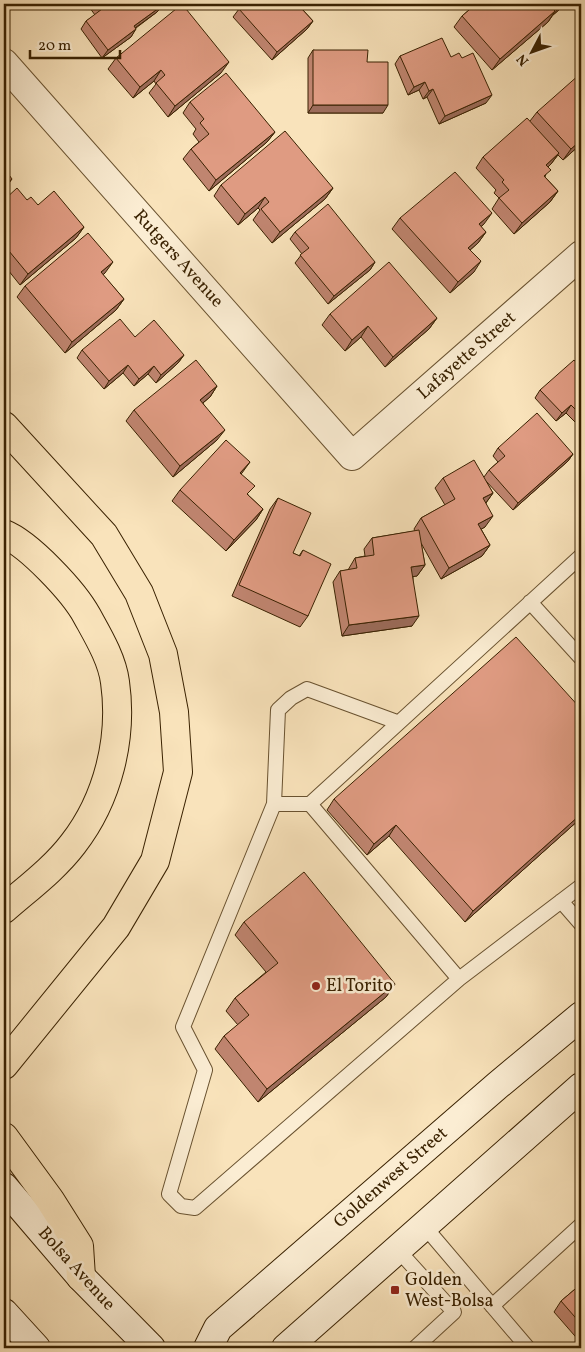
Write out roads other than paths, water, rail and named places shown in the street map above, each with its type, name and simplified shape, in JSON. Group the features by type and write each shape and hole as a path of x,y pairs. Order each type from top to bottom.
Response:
{"highway":[{"path":"4,426 104,535 138,593 163,654 174,712 178,772 155,861 116,927 21,1041 4,1065"},
{"path":"4,534 28,551 77,598 101,641 115,681 117,727 106,781 89,820 73,844 47,873 4,909"},
{"path":"4,1137 50,1200 79,1246 82,1277"}],"main road":[{"name":"Rutgers Avenue","path":"4,62 352,456"},
{"name":"Lafayette Street","path":"352,456 580,258"},
{"name":"Goldenwest Street","path":"208,1348 218,1328 498,1085 581,1016"},
{"path":"295,1345 398,1250 581,1087"},
{"name":"Bolsa Avenue","path":"4,1187 82,1277 151,1348"},
{"path":"4,1313 36,1348"}],"lane":[{"path":"274,804 310,804 581,556"},
{"path":"530,602 581,658"},
{"path":"398,722 307,689 291,698 278,710 274,804 182,1027 204,1070 169,1194 181,1206 195,1208 459,979 581,886"},
{"path":"310,804 459,979"},
{"path":"561,901 581,924"},
{"path":"492,1306 581,1225"},
{"path":"425,1227 528,1348"},
{"path":"398,1250 454,1312 415,1348"}],"place":[{"name":"El Torito","path":"316,986"},
{"name":"Golden West-Bolsa","path":"395,1290"}]}
